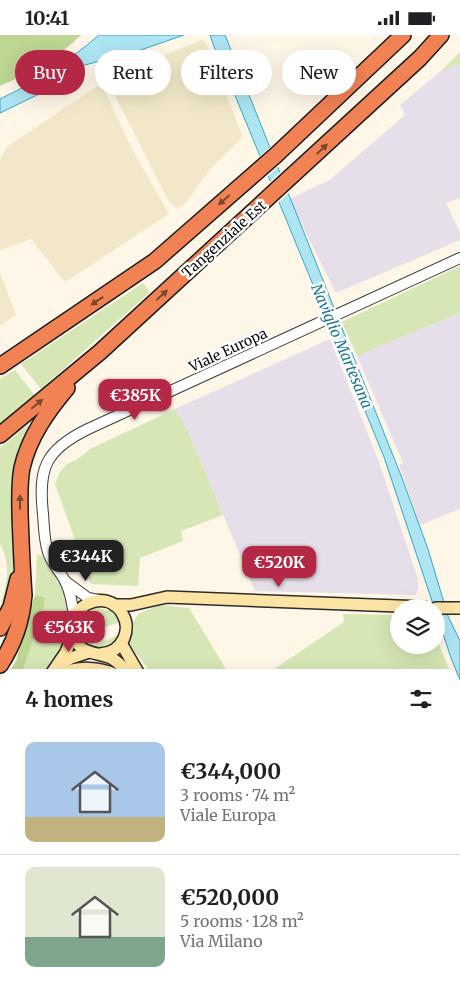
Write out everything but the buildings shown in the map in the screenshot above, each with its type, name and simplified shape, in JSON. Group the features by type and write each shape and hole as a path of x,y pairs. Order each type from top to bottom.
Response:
{"highway":[{"name":"Tangenziale Est","path":"0,366 155,261 276,155 402,35"},
{"name":"Tangenziale Est","path":"0,435 100,351 420,58 441,35"},
{"path":"420,58 447,35"},
{"path":"0,665 12,642 23,609 20,481 27,451 47,413 100,351"},
{"path":"0,628 8,614 15,593 21,551"}],"main road":[{"path":"60,669 71,658 113,651 121,643 125,635 126,626 132,612 148,600 166,597 390,606"},
{"path":"58,669 70,644 74,619 82,607 89,602 99,600 124,606 141,604"},
{"path":"114,605 123,615 126,626"},
{"path":"73,633 79,645 112,659 124,669"},
{"path":"121,643 136,669"},
{"path":"77,669 94,669"}],"street":[{"name":"Viale Europa","path":"74,619 72,601 65,581 47,550 41,499 43,472 54,451 75,435 460,258"},
{"name":"Viale Europa","path":"65,581 88,597 99,600"}],"shaded area":[{"path":"201,40 206,43 209,50 181,50 181,95 226,95 242,135 240,140 213,166 184,205 177,208 169,202 115,95 171,95 171,52"},
{"path":"460,63 460,198 446,203 460,232 460,240 336,293 289,199 330,180 405,115 400,105 441,71"},
{"path":"95,87 95,95 106,95 131,147 169,214 65,282 31,239 0,250 0,160 7,147"},
{"path":"0,273 16,315 0,326"},
{"path":"460,313 460,509 420,525 399,465 403,463 357,356"},
{"path":"330,339 379,462 418,579 418,590 415,595 255,591 189,433 175,409"}],"green space":[{"path":"0,35 81,35 64,50 15,50 15,79 0,86"},
{"path":"460,52 460,63 441,71"},
{"path":"460,266 460,313 357,356 342,322"},
{"path":"143,283 150,292 41,389 21,364"},
{"path":"15,370 36,397 0,427 0,379"},
{"path":"175,409 189,433 223,515 181,531 183,541 140,558 138,586 91,584 55,484 60,472 67,464 78,459 90,449"},
{"path":"29,424 18,450 11,506 13,589 0,620 7,564 0,544 0,448"},
{"path":"37,554 43,556 63,589 67,600 66,641 63,649 45,669 23,669 43,612 45,599 35,595"},
{"path":"35,595 45,598 43,612 23,669 11,669 16,661"},
{"path":"160,605 189,608 226,669 148,669 129,644 128,627 140,613"},
{"path":"98,608 111,611 120,622 105,627 91,610"},
{"path":"87,614 100,629 89,636 94,646 119,634 114,643 107,647 99,648 91,645 84,639 81,632 81,623"},
{"path":"343,614 390,615 390,654 443,654 449,669 274,669 344,622"}],"water":[{"path":"99,35 184,35 141,50 95,50 95,62 85,65 85,50 81,50"},
{"path":"210,35 225,35 231,50 215,50"},
{"path":"15,91 15,95 37,95 0,113 0,99"},
{"name":"Naviglio Martesana","path":"235,95 249,95 402,478 428,549 443,599 431,599 384,457"},
{"path":"445,606 460,641 460,669 456,669 445,640"}],"pier":[{"path":"271,146 279,166 266,178 258,158"},
{"path":"281,171 290,192 277,204 269,183"}]}
